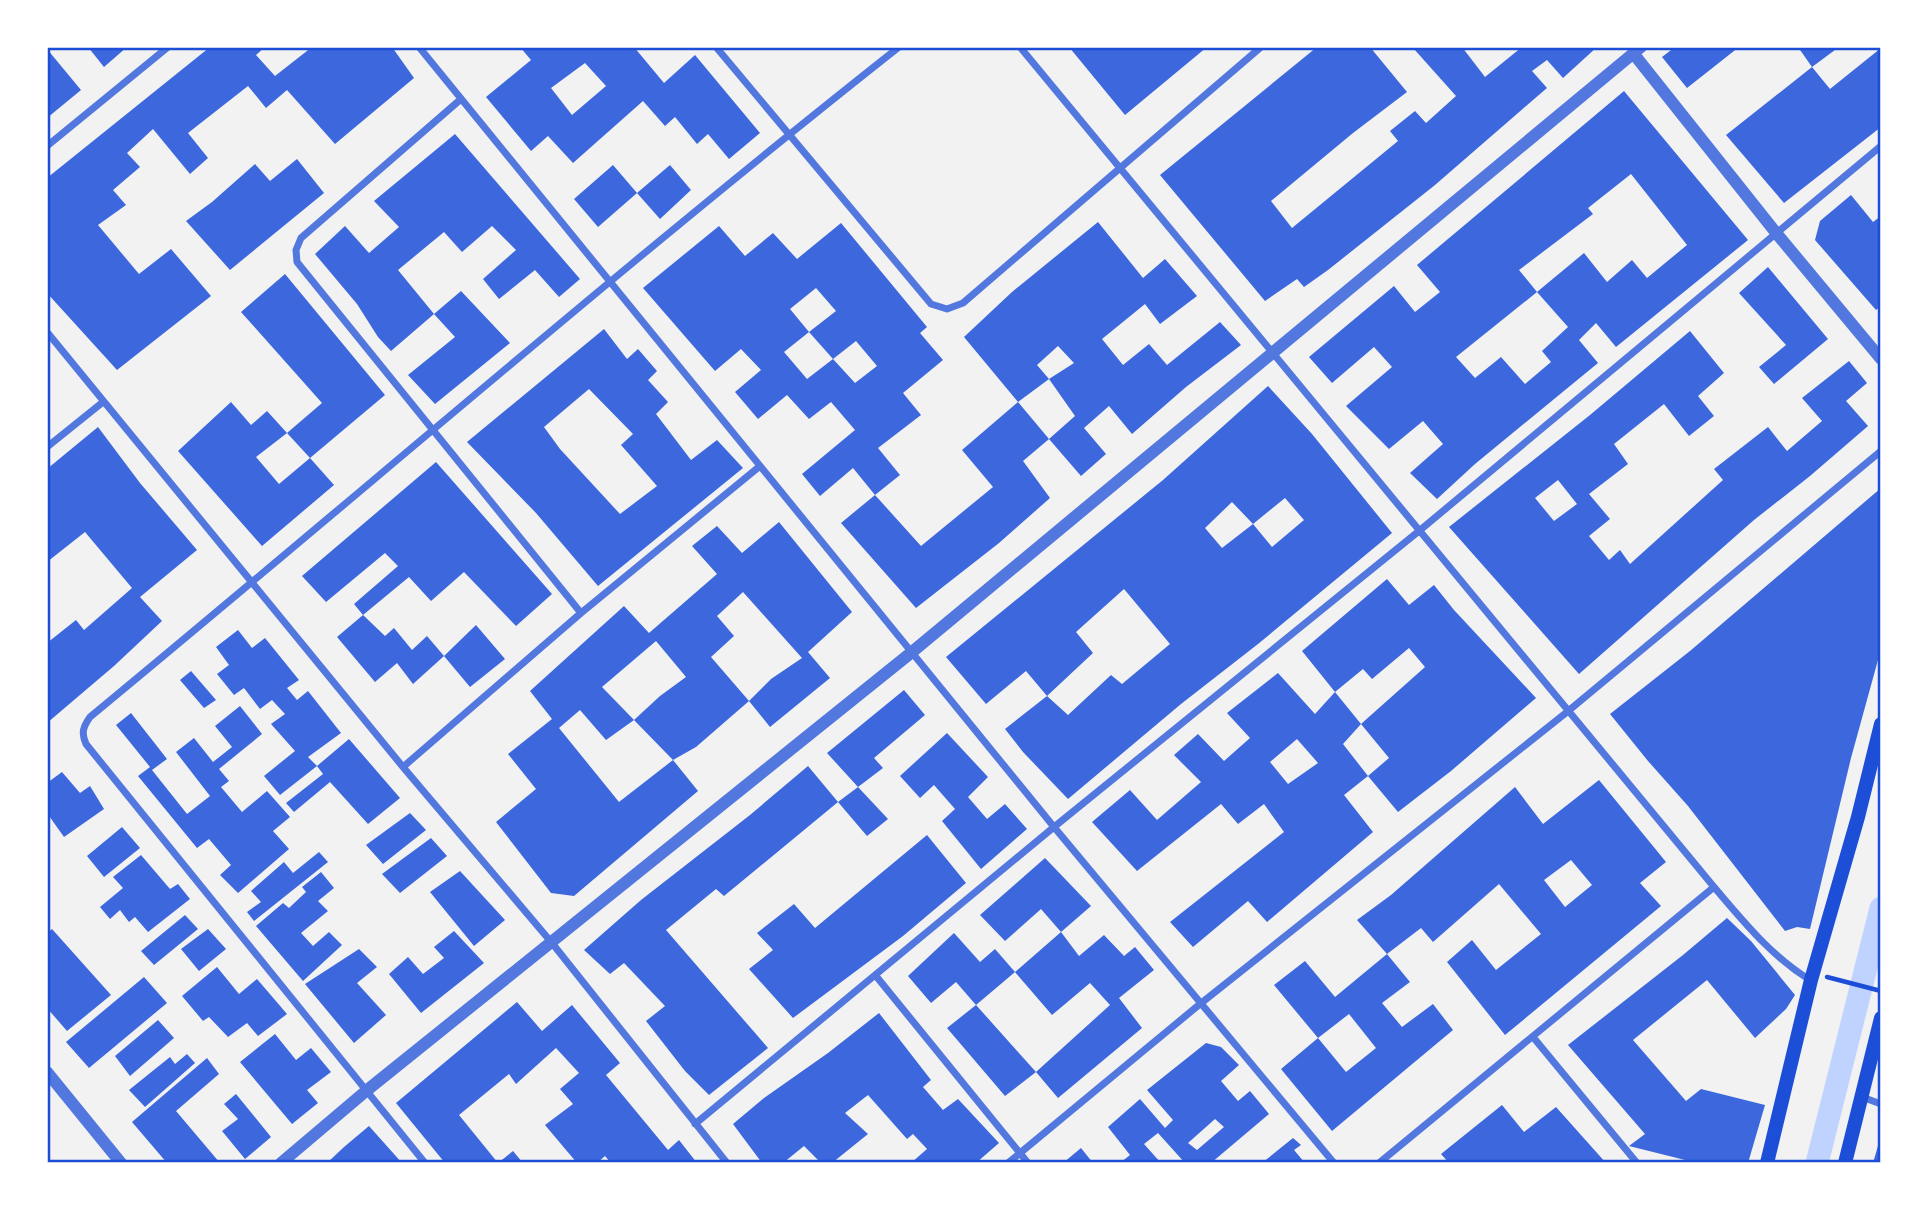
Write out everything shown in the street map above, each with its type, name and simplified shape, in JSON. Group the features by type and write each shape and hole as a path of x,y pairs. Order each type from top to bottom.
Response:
{"main road":[{"path":"1767,1163 1812,977 1858,817 1881,724"},
{"path":"1845,1163 1880,1022"}],"street":[{"path":"47,146 168,47"},
{"path":"419,47 1054,827 1334,1163"},
{"path":"716,47 931,304 947,309 962,303 1261,47"},
{"path":"425,1163 86,744 83,728 90,717 610,282 789,134 900,47"},
{"path":"1020,47 1714,887 1772,953 1788,967 1812,977"},
{"path":"281,1163 366,1091 912,652 1634,49 1777,234 1881,359"},
{"path":"461,99 301,238 296,250 298,262 581,613"},
{"path":"695,1125 1054,827 1419,531 1881,146"},
{"path":"47,332 403,767 552,943 727,1163"},
{"path":"47,447 103,402"},
{"path":"1008,1163 1200,1004 1567,712 1881,451"},
{"path":"403,767 581,613 760,466"},
{"path":"1379,1163 1714,887"},
{"path":"876,976 1028,1163"},
{"path":"1533,1037 1637,1163"},
{"path":"47,1072 121,1163"},
{"path":"1861,1096 1881,1104"}],"path":[{"path":"1812,977 1881,992"}],"building":[{"path":"88,47 127,47 104,67"},
{"path":"210,47 265,47 256,55 275,76 312,47 392,47 414,78 335,144 287,90 266,108 248,86 188,133 208,158 190,174 153,129 127,153 140,167 113,190 126,205 98,225 139,274 171,249 211,296 117,370 47,293 47,178"},
{"path":"520,47 634,47 664,83 695,55 760,133 729,159 708,134 697,144 675,117 665,126 643,101 573,163 548,136 531,151 486,97 531,60","holes":["585,63 606,86 572,115 551,88"]},
{"path":"1069,47 1207,47 1125,115"},
{"path":"1317,47 1370,47 1407,92 1271,201 1292,228 1398,141 1390,131 1415,111 1426,123 1456,96 1414,49 1417,47 1462,47 1485,77 1522,47 1597,47 1563,78 1547,60 1532,71 1547,88 1435,185 1304,287 1297,279 1265,301 1160,175"},
{"path":"1675,47 1739,47 1687,88 1662,57"},
{"path":"1798,47 1839,47 1812,67"},
{"path":"1881,48 1881,127 1784,203 1726,135 1812,67 1830,89"},
{"path":"47,49 81,90 47,118"},
{"path":"1624,91 1748,240 1616,347 1596,323 1579,340 1598,363 1475,464 1437,499 1410,473 1443,444 1423,421 1389,449 1346,406 1392,367 1374,347 1332,383 1309,357 1394,286 1415,312 1440,292 1417,265","holes":["1631,174 1687,245 1647,278 1632,260 1607,282 1584,253 1537,292 1519,270 1593,214 1588,208","1537,292 1568,327 1542,351 1551,362 1525,384 1501,357 1475,378 1456,357"]},
{"path":"455,134 580,279 559,297 535,270 499,299 483,279 516,250 492,226 462,252 444,232 398,270 434,314 391,351 378,337 357,304 315,254 345,226 369,253 399,227 374,201"},
{"path":"297,159 324,193 230,270 186,221 255,164 270,181"},
{"path":"613,165 637,193 598,227 574,199"},
{"path":"670,165 691,190 660,219 637,193"},
{"path":"1851,195 1873,222 1881,216 1881,306 1876,310 1815,240 1820,221"},
{"path":"1098,222 1143,278 1165,259 1197,296 1160,324 1145,304 1102,339 1123,365 1149,344 1167,365 1220,322 1241,345 1186,387 1132,434 1109,406 1084,428 1106,454 1081,476 1049,439 1075,416 1049,379 1018,402 964,337 1012,292","holes":["1058,346 1074,363 1049,379 1037,365"]},
{"path":"841,223 927,327 920,333 943,360 903,393 921,415 878,448 900,475 875,495 853,468 820,496 802,474 855,430 831,402 809,419 787,395 758,419 735,392 761,370 741,349 715,371 643,288 719,226 745,256 773,233 797,259","holes":["816,288 836,311 809,332 790,309","809,332 833,359 807,379 784,352","856,341 877,366 855,383 833,359"]},
{"path":"1768,267 1828,339 1774,384 1759,367 1786,345 1739,293"},
{"path":"285,274 385,395 310,458 287,433 322,403 241,312"},
{"path":"461,291 510,343 435,404 408,375 455,337 434,314"},
{"path":"604,329 627,359 638,349 657,371 648,380 668,402 656,414 691,460 717,440 743,468 598,586 536,513 467,442","holes":["589,389 633,434 621,445 657,486 620,514 560,449 544,427"]},
{"path":"1690,331 1724,373 1698,396 1714,416 1689,436 1664,404 1614,444 1628,464 1589,494 1610,519 1589,536 1609,560 1620,550 1630,564 1723,480 1714,469 1768,427 1787,451 1822,421 1802,398 1849,361 1867,383 1846,401 1868,426 1754,520 1579,674 1449,527","holes":["1558,480 1577,504 1554,521 1535,498"]},
{"path":"1268,386 1312,434 1392,533 1068,799 1005,729 1047,696 1026,671 986,704 946,657 1163,480","holes":["1285,498 1304,520 1272,547 1253,524","1232,502 1253,524 1222,548 1205,528","1124,589 1170,644 1122,684 1111,675 1068,715 1047,696 1093,653 1076,632"]},
{"path":"231,402 251,425 267,411 287,433 256,457 279,484 310,458 334,485 262,546 178,451"},
{"path":"1018,402 1049,439 1023,461 1050,498 999,543 916,608 841,523 875,495 921,546 993,487 962,450"},
{"path":"98,427 140,483 197,550 140,597 162,621 47,723 47,643 76,620 84,630 132,588 85,532 47,562 47,469"},
{"path":"436,462 552,594 516,626 464,572 431,601 409,577 363,615 354,604 398,566 385,553 326,602 302,576"},
{"path":"1881,488 1881,649 1851,758 1810,929 1797,927 1785,931 1688,806 1610,714 1690,651"},
{"path":"779,522 852,612 808,652 830,678 770,727 749,701 696,747 673,760 698,791 574,896 551,893 496,822 536,789 508,754 552,719 530,691 624,606 649,633 717,574 692,546 717,526 742,553","holes":["743,592 802,658 771,679 749,701 711,657 734,636 717,616","656,641 686,677 634,720 602,687","580,710 606,740 634,720 673,760 619,802 559,728"]},
{"path":"1387,579 1409,605 1434,585 1536,698 1451,771 1398,812 1368,776 1389,758 1361,724 1425,667 1409,648 1372,679 1363,669 1335,692 1302,651"},
{"path":"363,615 385,636 394,628 412,650 427,636 444,656 413,684 397,663 375,682 337,637"},
{"path":"476,625 505,659 470,687 444,656"},
{"path":"238,630 252,648 265,638 299,680 287,688 297,700 308,691 341,733 308,757 317,766 280,795 264,776 295,751 271,724 285,714 272,700 260,709 244,688 234,695 217,674 229,665 216,647"},
{"path":"191,671 216,700 204,708 180,680"},
{"path":"1278,673 1315,714 1335,692 1361,724 1343,744 1368,776 1344,795 1373,832 1267,922 1248,901 1193,947 1170,922 1284,832 1264,804 1238,824 1221,804 1137,871 1092,822 1130,790 1157,820 1201,782 1174,755 1198,734 1224,761 1250,738 1227,713","holes":["1297,739 1318,763 1288,784 1270,762"]},
{"path":"904,690 925,715 874,758 883,768 858,787 827,753"},
{"path":"240,706 262,734 219,769 229,781 221,787 242,812 267,791 290,817 273,831 289,849 238,893 220,875 231,865 209,839 197,848 138,776 150,767 116,725 131,713 167,759 152,770 187,814 210,796 176,752 194,738 213,762 232,747 215,726"},
{"path":"947,733 988,777 968,797 987,819 1005,804 1027,829 981,869 942,821 955,809 934,785 920,798 900,776"},
{"path":"349,739 400,798 368,824 330,782 294,812 286,803 323,774 317,766"},
{"path":"808,766 838,802 724,896 716,889 666,930 768,1048 709,1095 685,1071 646,1021 665,1006 624,963 610,974 584,950 641,900"},
{"path":"62,772 80,793 90,786 104,809 64,837 47,813 47,783"},
{"path":"1599,780 1666,862 1640,883 1661,906 1505,1035 1447,962 1472,940 1496,970 1541,934 1499,884 1433,942 1421,928 1387,954 1357,920 1391,895 1515,787 1543,824","holes":["1571,860 1592,885 1565,907 1544,880"]},
{"path":"858,787 888,819 867,836 838,802"},
{"path":"410,813 426,830 383,864 366,845"},
{"path":"122,827 140,848 104,877 87,856"},
{"path":"927,835 966,883 903,936 793,1018 749,969 773,950 757,933 794,904 815,928"},
{"path":"431,838 447,856 400,893 382,874"},
{"path":"319,852 328,862 254,921 247,912 261,902 251,891 284,862 293,873"},
{"path":"141,855 170,889 178,884 190,899 148,932 135,917 129,922 120,910 110,919 100,907 123,888 113,877"},
{"path":"1045,858 1091,906 1061,932 1041,909 1005,941 980,915"},
{"path":"460,871 505,920 474,946 430,892"},
{"path":"321,872 334,888 318,901 328,911 301,933 313,946 329,932 342,945 303,981 256,926 283,903 289,908 306,892 302,887"},
{"path":"185,915 198,929 154,965 141,951"},
{"path":"1727,918 1751,941 1795,995 1786,1009 1755,1038 1707,980 1633,1040 1686,1101 1701,1089 1765,1105 1748,1163 1697,1163 1629,1146 1645,1134 1568,1045"},
{"path":"52,929 111,995 67,1031 47,1008 47,933"},
{"path":"208,929 226,949 199,971 181,949"},
{"path":"454,931 484,963 421,1013 389,974 408,957 423,974 444,958 434,947"},
{"path":"1061,932 1079,956 1104,935 1124,956 1135,947 1154,970 1119,998 1142,1028 1058,1098 1036,1072 1110,1005 1090,983 1052,1015 1015,972"},
{"path":"954,933 980,962 995,949 1015,972 976,1005 956,982 931,1003 908,976"},
{"path":"359,949 377,967 357,983 386,1015 354,1043 305,984"},
{"path":"1387,954 1410,982 1382,1003 1402,1027 1433,1004 1453,1030 1332,1131 1281,1069 1318,1038 1274,985 1305,961 1335,997","holes":["1349,1014 1376,1048 1346,1072 1318,1038"]},
{"path":"217,967 239,994 257,979 287,1014 258,1036 247,1023 228,1037 209,1017 203,1021 182,996"},
{"path":"144,977 167,1003 89,1068 66,1042"},
{"path":"517,1002 542,1031 572,1005 620,1063 606,1075 668,1150 679,1140 697,1163 611,1163 605,1156 597,1163 577,1163 545,1125 573,1104 560,1089 579,1073 556,1048 516,1084 509,1074 459,1115 498,1163 445,1163 396,1103"},
{"path":"976,1005 1036,1072 1005,1096 947,1028"},
{"path":"879,1013 931,1080 923,1087 943,1110 958,1099 999,1143 976,1163 911,1163 927,1149 913,1134 907,1139 868,1095 845,1113 868,1134 832,1163 821,1163 804,1146 783,1163 762,1163 733,1124"},
{"path":"158,1020 174,1038 130,1076 115,1056"},
{"path":"275,1034 296,1060 311,1048 331,1072 307,1090 318,1103 292,1124 240,1062"},
{"path":"1206,1043 1221,1047 1239,1065 1221,1081 1238,1101 1250,1091 1269,1114 1211,1163 1185,1163 1158,1133 1144,1144 1161,1163 1120,1163 1130,1155 1108,1127 1140,1099 1165,1128 1173,1120 1147,1090","holes":["1215,1119 1224,1127 1197,1150 1188,1143"]},
{"path":"187,1054 195,1063 145,1107 129,1090 170,1057 175,1064"},
{"path":"207,1058 219,1074 176,1111 220,1163 167,1163 132,1122"},
{"path":"236,1094 271,1137 245,1159 222,1131 238,1119 224,1104"},
{"path":"1502,1105 1524,1132 1556,1107 1606,1163 1449,1163 1441,1154"},
{"path":"369,1126 402,1163 327,1163 344,1147"},
{"path":"1293,1138 1301,1145 1294,1150 1305,1163 1262,1163"},
{"path":"1880,1139 1881,1163 1873,1163"},
{"path":"1081,1148 1093,1163 1063,1163"},
{"path":"513,1151 523,1163 498,1163"}],"waterway":[{"path":"1817,1163 1881,908"}]}
